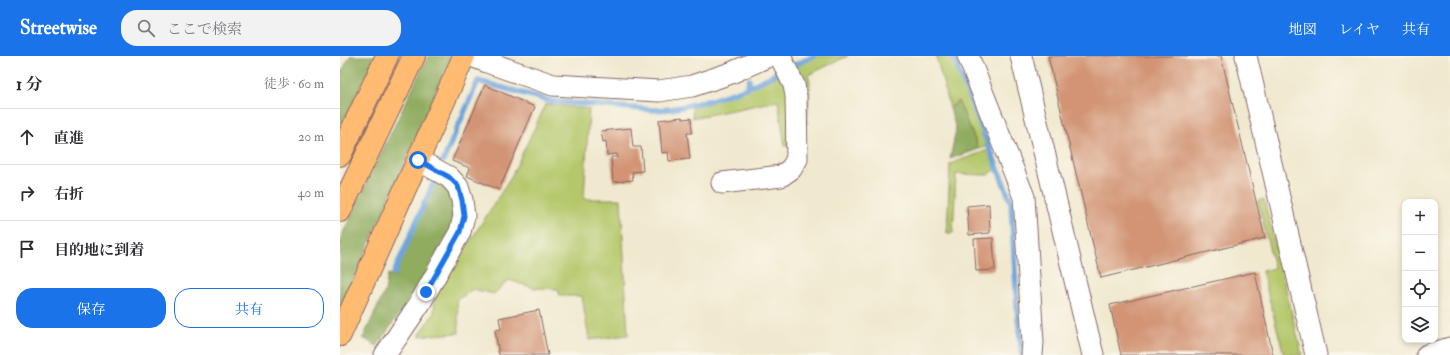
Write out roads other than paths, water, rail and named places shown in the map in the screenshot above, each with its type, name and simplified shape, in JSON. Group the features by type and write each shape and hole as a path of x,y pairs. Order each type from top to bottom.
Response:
{"highway":[{"path":"340,155 388,56"},
{"path":"340,211 414,56"},
{"path":"340,335 464,56"}],"street":[{"path":"472,56 553,85 659,91 692,86 731,73 769,56"},
{"path":"722,183 781,176 791,169 797,159 796,96 794,85 780,56"},
{"path":"968,56 1024,197 1034,342 1032,355"},
{"path":"1022,56 1093,355"},
{"path":"1246,56 1316,355"},
{"path":"385,355 420,303 460,232 464,216 458,186 449,177 418,160"},
{"path":"1427,355 1450,348"}],"waterway":[{"path":"792,66 814,56"},
{"path":"953,56 1011,202 1017,307 1022,355"},
{"path":"747,88 782,71"},
{"path":"443,161 478,81 551,101 654,110 672,109 708,101 747,88 749,80"},
{"path":"394,273 436,177"}]}
